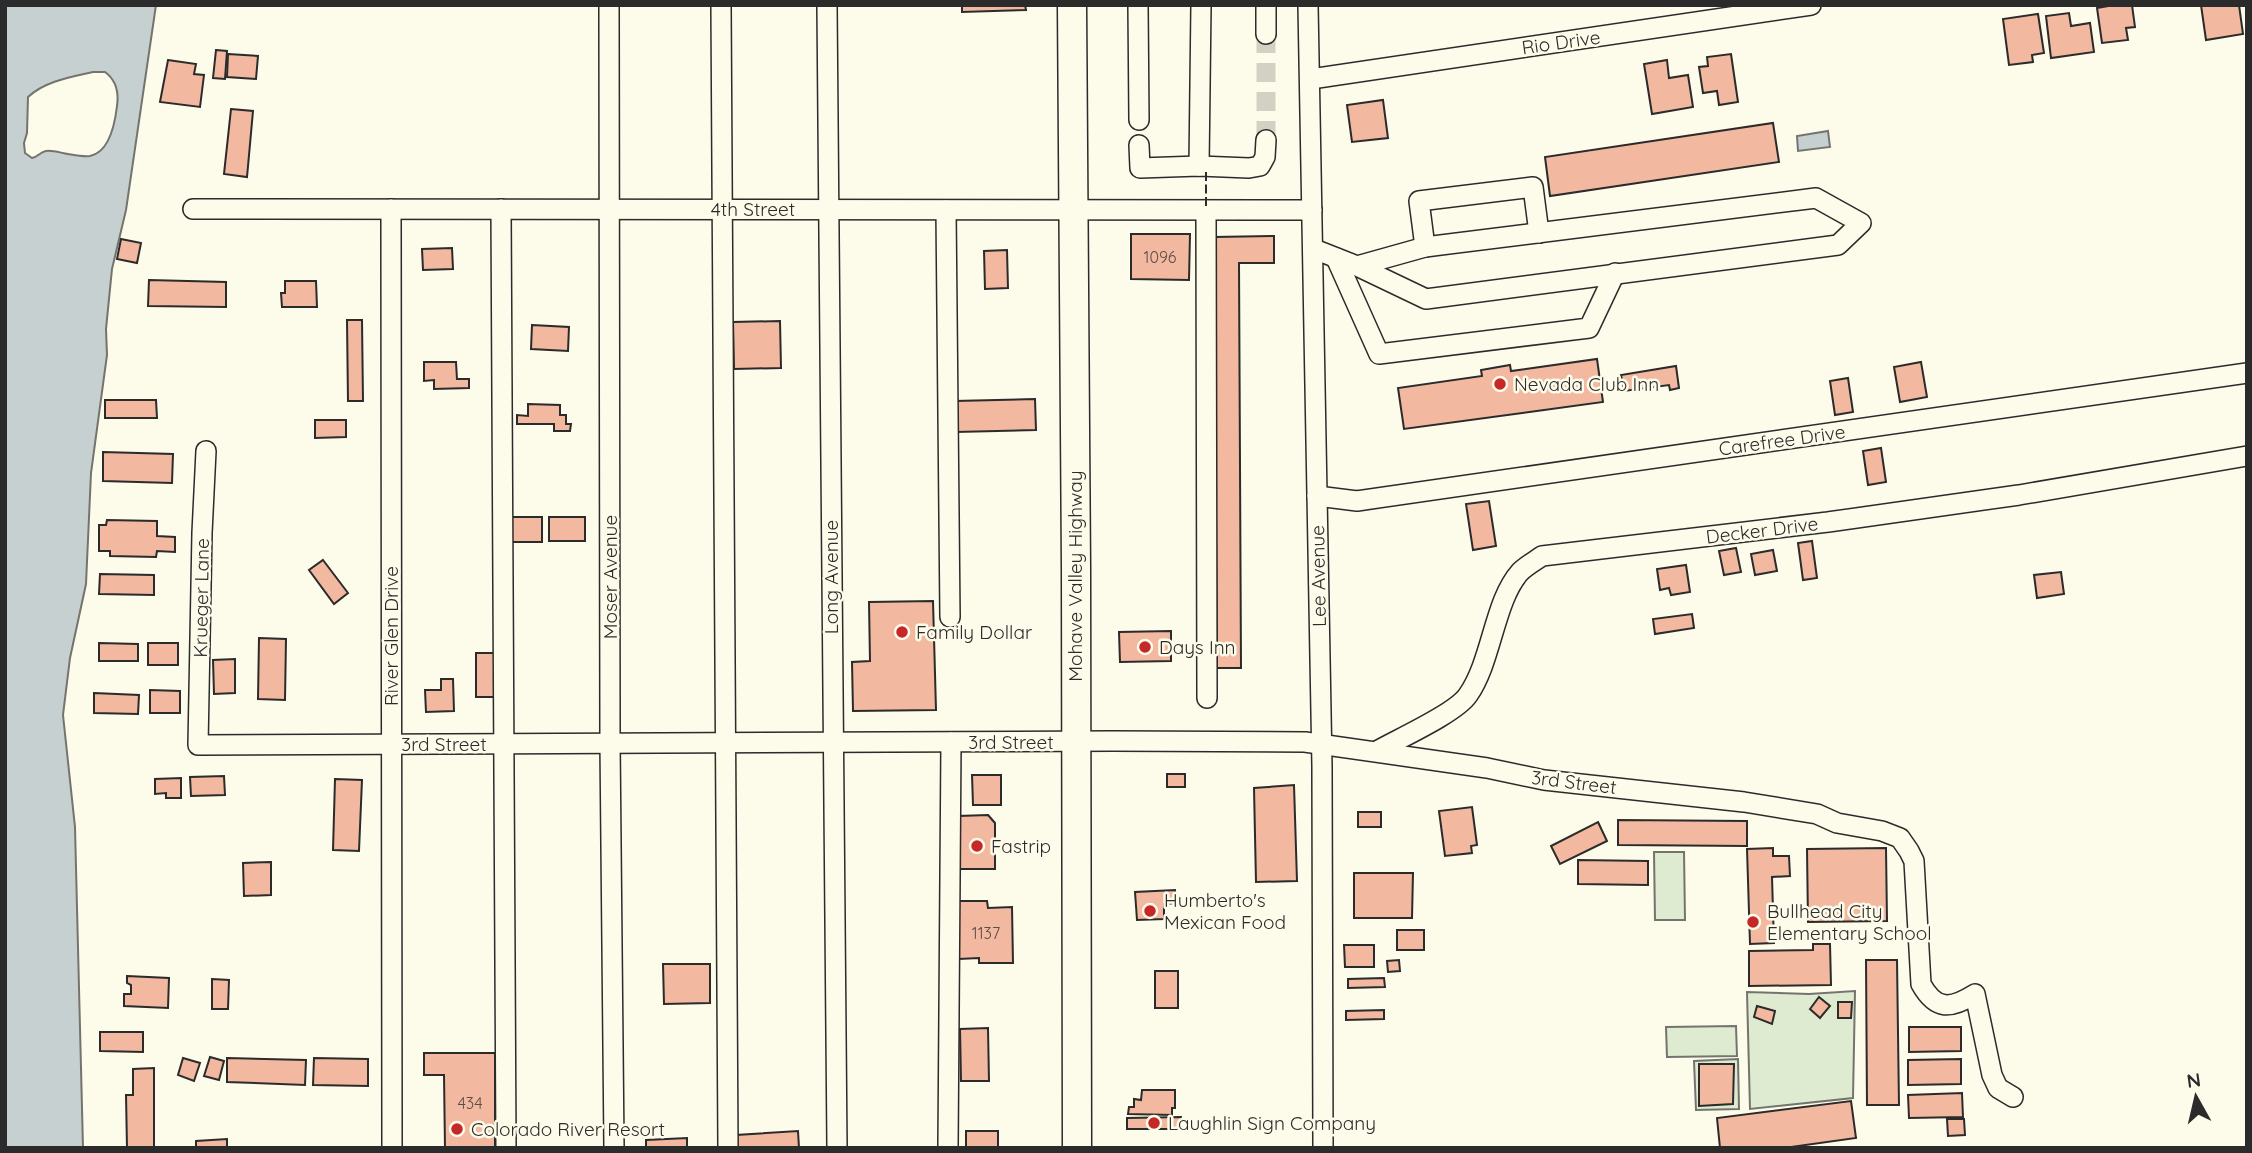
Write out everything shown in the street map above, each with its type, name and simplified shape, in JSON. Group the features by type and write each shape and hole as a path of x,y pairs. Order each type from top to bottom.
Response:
{"highway":[{"name":"Mohave Valley Highway","path":"1072,5 1077,1148"}],"street":[{"name":"Moser Avenue","path":"609,5 610,743 614,1148"},
{"path":"721,5 728,1148"},
{"name":"Long Avenue","path":"827,5 837,1148"},
{"path":"1138,5 1139,120"},
{"path":"1199,166 1200,5"},
{"path":"1266,5 1266,34"},
{"name":"Lee Avenue","path":"1308,5 1322,745 1324,1148"},
{"name":"Rio Drive","path":"1311,79 1811,5"},
{"path":"1139,145 1140,168 1199,166 1249,169 1260,166 1265,157 1266,140"},
{"path":"1425,247 1419,201 1533,187 1539,233"},
{"path":"1314,249 1357,265 1426,299 1838,245 1861,223 1816,198 1425,247 1357,265"},
{"name":"4th Street","path":"193,209 1312,210"},
{"name":"River Glen Drive","path":"391,209 392,1148"},
{"path":"501,209 506,1148"},
{"path":"946,210 950,617"},
{"path":"1206,210 1206,698"},
{"path":"1336,258 1379,354 1590,327 1615,273"},
{"name":"Carefree Drive","path":"1317,496 1357,501 2247,373"},
{"name":"Krueger Lane","path":"198,745 206,451"},
{"name":"Decker Drive","path":"1377,751 1458,707 1469,695 1488,654 1505,599 1513,583 1521,571 1542,556 1828,522 2019,495 2247,456"},
{"path":"948,1148 951,742"},
{"name":"3rd Street","path":"198,745 1305,742 1486,768 1544,780 1744,802 1818,814 1837,823 1882,831 1900,838 1909,851 1914,861 1921,984 1927,994 1936,1001 1950,1006 1960,1004 1975,993 1992,1075 1998,1088 2013,1097"}],"green space":[{"path":"1654,852 1684,852 1685,920 1655,920"},
{"path":"1855,991 1853,1098 1750,1109 1747,992 1809,994"},
{"path":"1736,1026 1737,1056 1667,1057 1666,1027"},
{"path":"1738,1059 1739,1109 1696,1110 1694,1061"}],"shaded area":[{"path":"5,5 156,5 126,210 112,269 106,329 107,355 91,473 86,584 70,658 63,715 75,827 83,1148 5,1148","holes":["105,72 114,83 118,101 113,128 102,149 90,156 49,151 32,158 25,153 28,97 59,80"]},
{"path":"1828,131 1830,147 1798,151 1797,136"}],"building":[{"path":"962,5 1025,5 1026,10 962,12"},
{"path":"2132,5 2135,27 2126,28 2128,40 2102,43 2097,8"},
{"path":"2201,5 2239,5 2243,34 2206,40"},
{"path":"2069,13 2071,26 2090,23 2094,52 2051,58 2046,16"},
{"path":"2038,14 2044,53 2032,55 2033,62 2009,65 2003,19"},
{"path":"216,50 227,51 225,79 213,78"},
{"path":"228,54 258,56 256,79 227,77"},
{"path":"1731,54 1738,102 1719,105 1717,91 1703,93 1699,67 1708,66 1707,57"},
{"path":"168,60 196,64 194,74 204,75 200,107 160,102"},
{"path":"1667,60 1669,78 1688,75 1693,107 1652,114 1644,64"},
{"path":"1383,100 1388,138 1352,142 1347,105"},
{"path":"231,109 253,111 247,177 224,174"},
{"path":"1773,123 1779,162 1550,196 1545,157"},
{"path":"1131,234 1190,234 1189,280 1131,279"},
{"path":"1274,236 1274,263 1239,263 1241,668 1217,668 1214,237"},
{"path":"121,239 141,243 137,263 117,259"},
{"path":"452,248 453,269 423,270 422,249"},
{"path":"1007,250 1008,288 985,289 984,251"},
{"path":"149,280 226,282 226,307 148,306"},
{"path":"285,281 316,281 317,307 282,307 281,293 285,293"},
{"path":"347,320 362,320 363,401 348,401"},
{"path":"780,321 781,368 734,369 733,322"},
{"path":"532,325 569,327 568,351 531,349"},
{"path":"1597,359 1603,402 1404,429 1398,388 1482,376 1481,370 1510,365 1511,371"},
{"path":"424,362 456,362 457,379 469,379 469,388 434,389 434,380 424,381"},
{"path":"1921,362 1927,397 1900,402 1894,367"},
{"path":"1676,366 1679,388 1670,390 1669,385 1624,391 1621,375"},
{"path":"1848,378 1853,412 1835,415 1830,381"},
{"path":"1035,399 1036,430 956,432 955,401"},
{"path":"105,400 156,400 157,418 105,418"},
{"path":"528,404 560,405 560,415 566,415 566,424 571,424 570,431 554,431 554,424 517,424 517,415 528,416"},
{"path":"315,420 346,420 346,437 315,438"},
{"path":"1881,448 1886,482 1868,485 1863,451"},
{"path":"103,452 173,454 172,483 103,481"},
{"path":"1489,501 1496,546 1473,550 1466,504"},
{"path":"511,517 542,517 542,542 512,542"},
{"path":"549,517 585,517 585,541 549,541"},
{"path":"107,520 157,521 157,536 175,537 175,552 157,551 156,557 110,556 110,551 99,551 99,525 106,525"},
{"path":"1812,541 1817,578 1803,580 1798,543"},
{"path":"1736,548 1741,572 1724,575 1719,551"},
{"path":"1773,550 1777,571 1755,575 1751,554"},
{"path":"323,560 348,593 334,604 309,570"},
{"path":"1686,565 1690,592 1671,595 1669,588 1660,590 1657,569"},
{"path":"2061,572 2064,594 2037,598 2034,575"},
{"path":"100,574 154,575 154,595 99,594"},
{"name":"Family Dollar","path":"933,601 936,710 853,711 852,662 870,661 869,602"},
{"path":"1692,614 1694,628 1655,634 1653,619"},
{"name":"Days Inn","path":"1171,631 1171,661 1120,662 1119,632"},
{"path":"259,638 286,639 285,700 258,699"},
{"path":"99,643 138,644 138,661 99,661"},
{"path":"148,643 178,643 178,665 148,665"},
{"path":"476,653 495,653 494,697 476,697"},
{"path":"235,659 235,693 214,694 213,660"},
{"path":"441,679 453,679 454,711 426,712 425,690 441,690"},
{"path":"150,690 180,691 180,713 150,713"},
{"path":"94,693 139,695 138,714 94,713"},
{"path":"1167,774 1185,774 1185,787 1167,787"},
{"path":"972,775 1001,775 1001,805 973,805"},
{"path":"224,776 225,795 191,796 190,777"},
{"path":"181,778 181,798 166,798 166,793 155,794 155,779"},
{"path":"335,779 362,780 359,851 333,850"},
{"path":"1294,785 1297,881 1256,882 1254,788"},
{"path":"1472,807 1477,845 1471,846 1472,853 1445,856 1439,811"},
{"path":"1358,812 1381,812 1381,827 1358,827"},
{"name":"Fastrip","path":"988,815 995,823 995,869 959,869 958,816"},
{"path":"1618,820 1747,821 1747,846 1618,845"},
{"path":"1598,822 1607,841 1560,864 1551,846"},
{"path":"1773,848 1773,856 1789,856 1790,876 1772,877 1774,943 1750,944 1747,849"},
{"path":"1886,848 1887,921 1808,922 1807,849"},
{"path":"1578,860 1648,861 1648,885 1578,884"},
{"path":"271,862 271,895 244,896 243,863"},
{"path":"1354,873 1413,873 1412,918 1354,918"},
{"name":"Humberto's Mexican Food","path":"1175,890 1176,903 1164,904 1164,919 1137,920 1135,892"},
{"path":"959,901 987,901 988,908 1012,907 1013,963 979,963 979,958 959,959"},
{"path":"1397,930 1424,930 1424,950 1397,950"},
{"path":"1813,944 1830,944 1831,985 1749,986 1749,951 1813,950"},
{"path":"1344,945 1374,945 1374,967 1345,967"},
{"path":"1399,960 1400,971 1388,972 1387,961"},
{"path":"1866,960 1897,960 1899,1105 1867,1105"},
{"path":"663,964 710,964 710,1003 664,1004"},
{"path":"1155,971 1178,971 1178,1008 1155,1008"},
{"path":"127,976 169,978 168,1008 124,1006 124,994 131,994"},
{"path":"1384,978 1385,987 1348,988 1348,979"},
{"path":"212,979 229,980 228,1009 212,1009"},
{"path":"1819,997 1830,1006 1820,1018 1810,1009"},
{"path":"1838,1002 1852,1002 1851,1018 1838,1018"},
{"path":"1757,1006 1775,1011 1772,1024 1754,1017"},
{"path":"1384,1010 1384,1019 1346,1020 1346,1011"},
{"path":"1909,1027 1961,1027 1961,1051 1909,1052"},
{"path":"988,1028 989,1081 961,1081 960,1029"},
{"path":"100,1032 143,1032 143,1052 100,1051"},
{"path":"424,1053 495,1053 495,1148 445,1148 444,1075 424,1075"},
{"path":"210,1057 224,1061 219,1080 204,1076"},
{"path":"183,1058 200,1063 194,1081 178,1075"},
{"path":"227,1058 306,1060 305,1085 227,1082"},
{"path":"314,1058 368,1059 368,1086 313,1085"},
{"path":"1961,1059 1961,1084 1908,1085 1908,1060"},
{"path":"1699,1064 1734,1064 1733,1104 1699,1106"},
{"path":"154,1068 154,1148 127,1148 126,1095 133,1095 133,1069"},
{"path":"1142,1090 1175,1090 1175,1108 1172,1108 1172,1115 1128,1114 1129,1107 1134,1107 1134,1099 1141,1100"},
{"path":"1962,1093 1963,1117 1909,1118 1908,1095"},
{"path":"1851,1101 1856,1138 1784,1148 1720,1148 1717,1118"},
{"name":"Laughlin Sign Company","path":"1181,1117 1181,1129 1127,1129 1127,1118"},
{"path":"1947,1119 1964,1119 1965,1135 1948,1136"},
{"path":"798,1131 799,1148 736,1148 736,1135"},
{"path":"966,1131 998,1131 998,1148 966,1148"},
{"path":"687,1138 687,1148 646,1148 646,1140"},
{"path":"227,1139 227,1148 196,1148 196,1141"}],"tunnel":[{"path":"1266,34 1266,140"}],"fence":[{"path":"1206,172 1206,207"}],"place":[{"name":"Nevada Club Inn","path":"1500,384"},
{"name":"Family Dollar","path":"902,632"},
{"name":"Days Inn","path":"1145,647"},
{"name":"Fastrip","path":"977,846"},
{"name":"Humberto's Mexican Food","path":"1150,911"},
{"name":"Bullhead City Elementary School","path":"1753,922"},
{"name":"Laughlin Sign Company","path":"1154,1123"},
{"name":"Colorado River Resort","path":"457,1129"}]}
